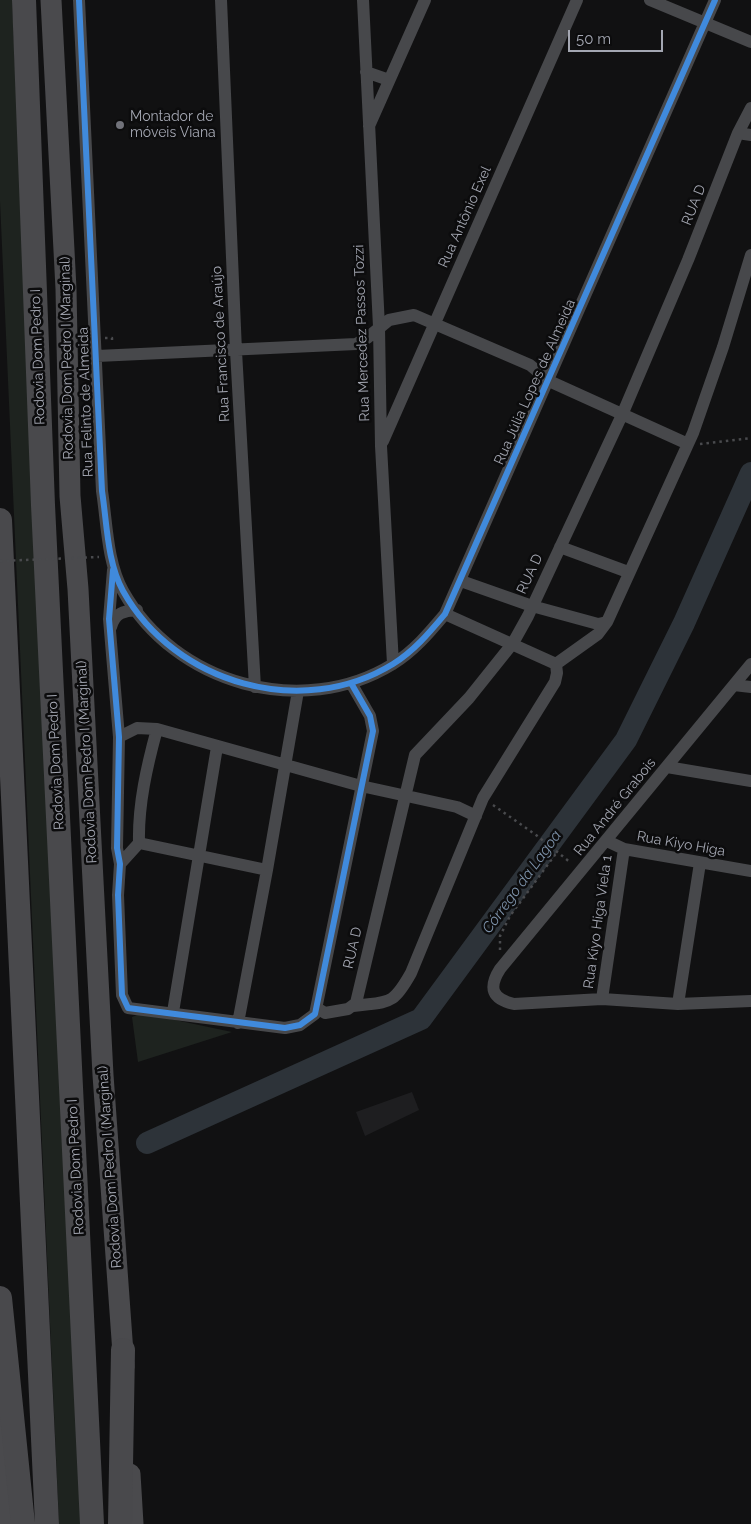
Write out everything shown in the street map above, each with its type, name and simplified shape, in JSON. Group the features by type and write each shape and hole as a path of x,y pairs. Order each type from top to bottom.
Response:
{"highway":[{"name":"Rodovia Dom Pedro I","path":"24,0 43,505 92,1524"},
{"name":"Rodovia Dom Pedro I (Marginal)","path":"51,0 66,289 70,496 78,589 103,1075 134,1524"},
{"path":"0,520 46,1524"},
{"path":"0,1298 23,1524"},
{"path":"120,1524 123,1350"},
{"path":"0,1404 4,1524"}],"street":[{"name":"Rua Felinto de Almeida","path":"79,0 102,491 114,567 123,591 137,610 161,638 182,655 221,677 255,687 298,691"},
{"name":"Rua Francisco de Araújo","path":"221,0 236,351 255,687"},
{"name":"Rua Mercedez Passos Tozzi","path":"363,0 379,328 381,446 393,664"},
{"path":"368,128 425,0"},
{"name":"Rua Antônio Exel","path":"381,446 577,0"},
{"path":"650,0 751,42"},
{"name":"Rua Júlia Lopes de Almeida","path":"298,691 325,689 351,683 393,664 420,644 445,614 715,0"},
{"path":"366,72 389,80"},
{"name":"RUA D","path":"353,1006 356,1003 415,755 469,698 513,643 622,415 688,260 745,134 751,108"},
{"path":"556,664 598,634 607,622 628,572 688,444 723,347 751,255"},
{"path":"97,356 356,344 390,320 406,315 414,315 530,365 549,381 688,444"},
{"path":"560,547 628,572"},
{"path":"114,567 110,630 119,737 117,848 120,864 118,895 122,995 124,1003 128,1008 173,1012 238,1023 285,1028 300,1026 315,1014 373,723 351,683"},
{"path":"461,581 532,606 598,624 607,622"},
{"path":"110,630 116,615 122,612 137,610"},
{"path":"445,614 556,664"},
{"path":"317,1008 325,1013 353,1006 394,1000 401,992 411,973 484,798 555,682 556,664"},
{"name":"Rua André Grabois","path":"500,969 751,664"},
{"path":"734,685 751,687"},
{"path":"238,1023 268,870 298,691"},
{"path":"119,737 137,728 157,729 361,786 457,807 476,816"},
{"path":"120,864 139,843 139,825 146,767 157,729"},
{"path":"173,1012 217,747"},
{"path":"667,767 751,781"},
{"name":"Rua Kiyo Higa","path":"607,841 624,849 751,871"},
{"path":"139,843 268,870"},
{"name":"Rua Kiyo Higa Viela 1","path":"602,999 624,849"},
{"path":"678,1004 700,863"},
{"path":"500,969 494,979 493,988 496,996 502,1001 524,1004 602,999 678,1004 751,1001"}],"path":[{"path":"688,444 750,438"},
{"path":"0,561 99,557"},
{"path":"484,798 556,850 580,874"},
{"path":"500,969 500,936 510,916 556,850"}],"shaded area":[{"path":"0,0 12,0 83,1524 59,1524 0,201"},
{"path":"142,1013 232,1032 138,1062 132,1017"},
{"path":"412,1092 419,1110 365,1136 356,1112"}],"waterway":[{"name":"Córrego da Lagoa","path":"147,1143 421,1019 626,740 684,623 751,473"}],"cycle path":[{"path":"79,0 102,491 108,542 114,568 123,591 146,623 174,650 207,670 243,683 281,690 320,689 357,681 401,659 421,641 445,614 715,0"},
{"path":"113,570 109,619 119,737 117,848 120,864 118,895 122,995 128,1008 285,1028 300,1025 315,1014 373,731 370,716 351,683"}],"place":[{"name":"Montador de móveis Viana","path":"120,125"}]}
